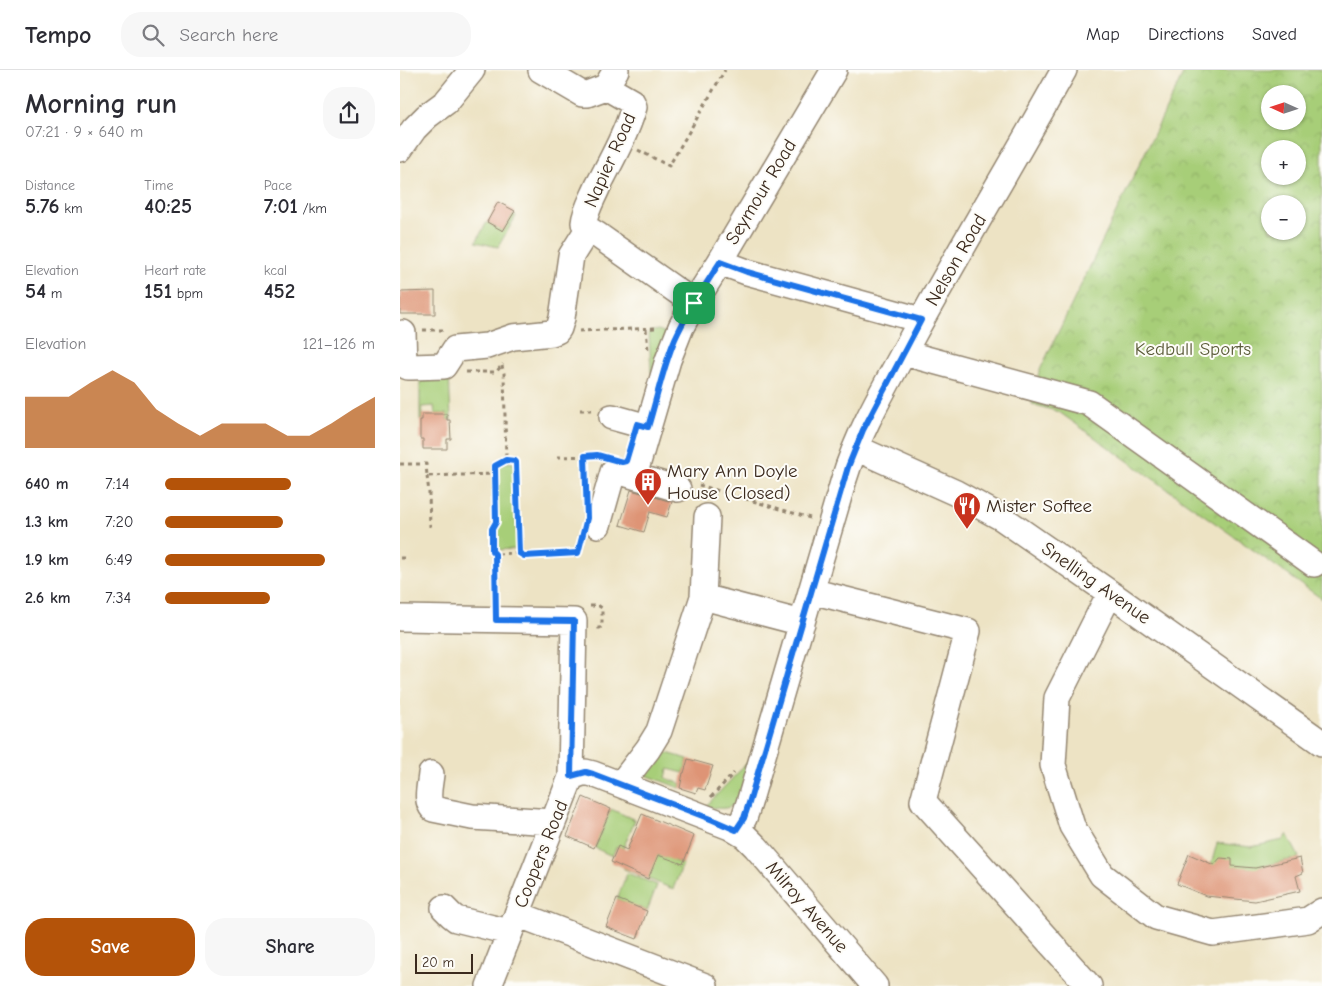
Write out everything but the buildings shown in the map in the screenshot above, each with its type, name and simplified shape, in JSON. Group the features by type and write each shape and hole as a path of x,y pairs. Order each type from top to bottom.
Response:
{"street":[{"path":"400,149 414,129 427,116 446,102 472,70"},
{"path":"541,70 582,94 587,94 611,78"},
{"name":"Seymour Road","path":"634,476 672,347 694,303 834,70"},
{"name":"Nelson Road","path":"720,262 921,320 1064,70"},
{"name":"Napier Road","path":"611,78 634,105 584,223 588,229 694,303"},
{"path":"411,332 404,362 404,365 408,367 444,366 455,349 453,339 487,346 513,337 548,334 557,330 562,318 571,256 588,229"},
{"path":"736,830 744,818 749,803 844,479 856,448 921,320"},
{"path":"904,353 1089,403 1314,564"},
{"path":"605,413 648,427"},
{"name":"Snelling Avenue","path":"856,448 956,493 1016,526 1322,743"},
{"path":"590,531 614,472 688,487"},
{"path":"621,784 660,731 703,597 707,517"},
{"path":"811,591 968,631 923,801 1089,986"},
{"path":"1110,592 1057,698 1052,765 1072,826 1102,875 1156,917 1213,933 1308,920 1322,911"},
{"path":"703,597 802,622"},
{"name":"Coopers Road","path":"400,618 574,621 571,776 488,986"},
{"name":"Milroy Avenue","path":"571,776 586,772 736,830 756,847 875,986"},
{"path":"431,774 428,796 429,805 433,809 472,818 553,822"},
{"path":"444,908 456,919 513,923 705,986"}],"path":[{"path":"620,141 669,166 725,70"},
{"path":"646,328 648,357"},
{"path":"411,332 453,339"},
{"path":"502,366 504,373 506,460"},
{"path":"580,410 605,413"},
{"path":"557,457 597,455 606,458"},
{"path":"585,456 586,484"},
{"path":"496,620 495,554 492,551 492,529 496,522 495,466 506,460 516,462 519,553"},
{"path":"400,464 426,464 430,527"},
{"path":"427,476 495,474"},
{"path":"688,487 818,520"},
{"path":"495,554 519,553 524,556 578,553 590,531"},
{"path":"708,800 735,772"}],"green space":[{"name":"Kedbull Sports","path":"1185,70 1322,70 1322,599 1059,412 1032,404 1039,372"},
{"path":"513,214 516,216 498,247 476,242 487,222 503,231"},
{"path":"658,330 667,333 655,373 651,372 649,332"},
{"path":"449,374 451,420 447,420 447,414 435,414 434,406 422,407 422,420 420,420 420,376"},
{"path":"506,462 514,463 517,549 493,550 493,527 497,526 496,468"},
{"path":"660,751 688,759 684,773 668,769 666,778 681,784 680,788 638,772 641,761 656,764"},
{"path":"750,760 743,790 735,804 719,808 706,806"},
{"path":"611,809 635,820 623,849 617,846 612,856 595,848 598,840 590,837 600,835"},
{"path":"1287,834 1299,857 1293,861 1292,859 1260,867 1260,869 1211,865 1217,843 1251,847 1283,840"},
{"path":"633,836 657,855 665,858 669,849 678,853 674,861 683,864 673,889 624,869 622,863"},
{"path":"627,873 657,885 647,911 638,907 621,909 624,902 617,899"}],"place":[{"name":"Mary Ann Doyle House (Closed)","path":"648,506"},
{"name":"Mister Softee","path":"967,530"}],"route":[{"path":"720,262 747,272 921,320 863,430 852,455 749,803 744,818 736,830 593,774 586,772 571,776 574,621 496,620 495,554 492,551 492,527 496,524 495,466 506,460 516,462 519,553 524,556 578,553 587,518 585,456 597,455 622,462 626,461 637,424 648,427 672,347 694,303 720,262"}]}
